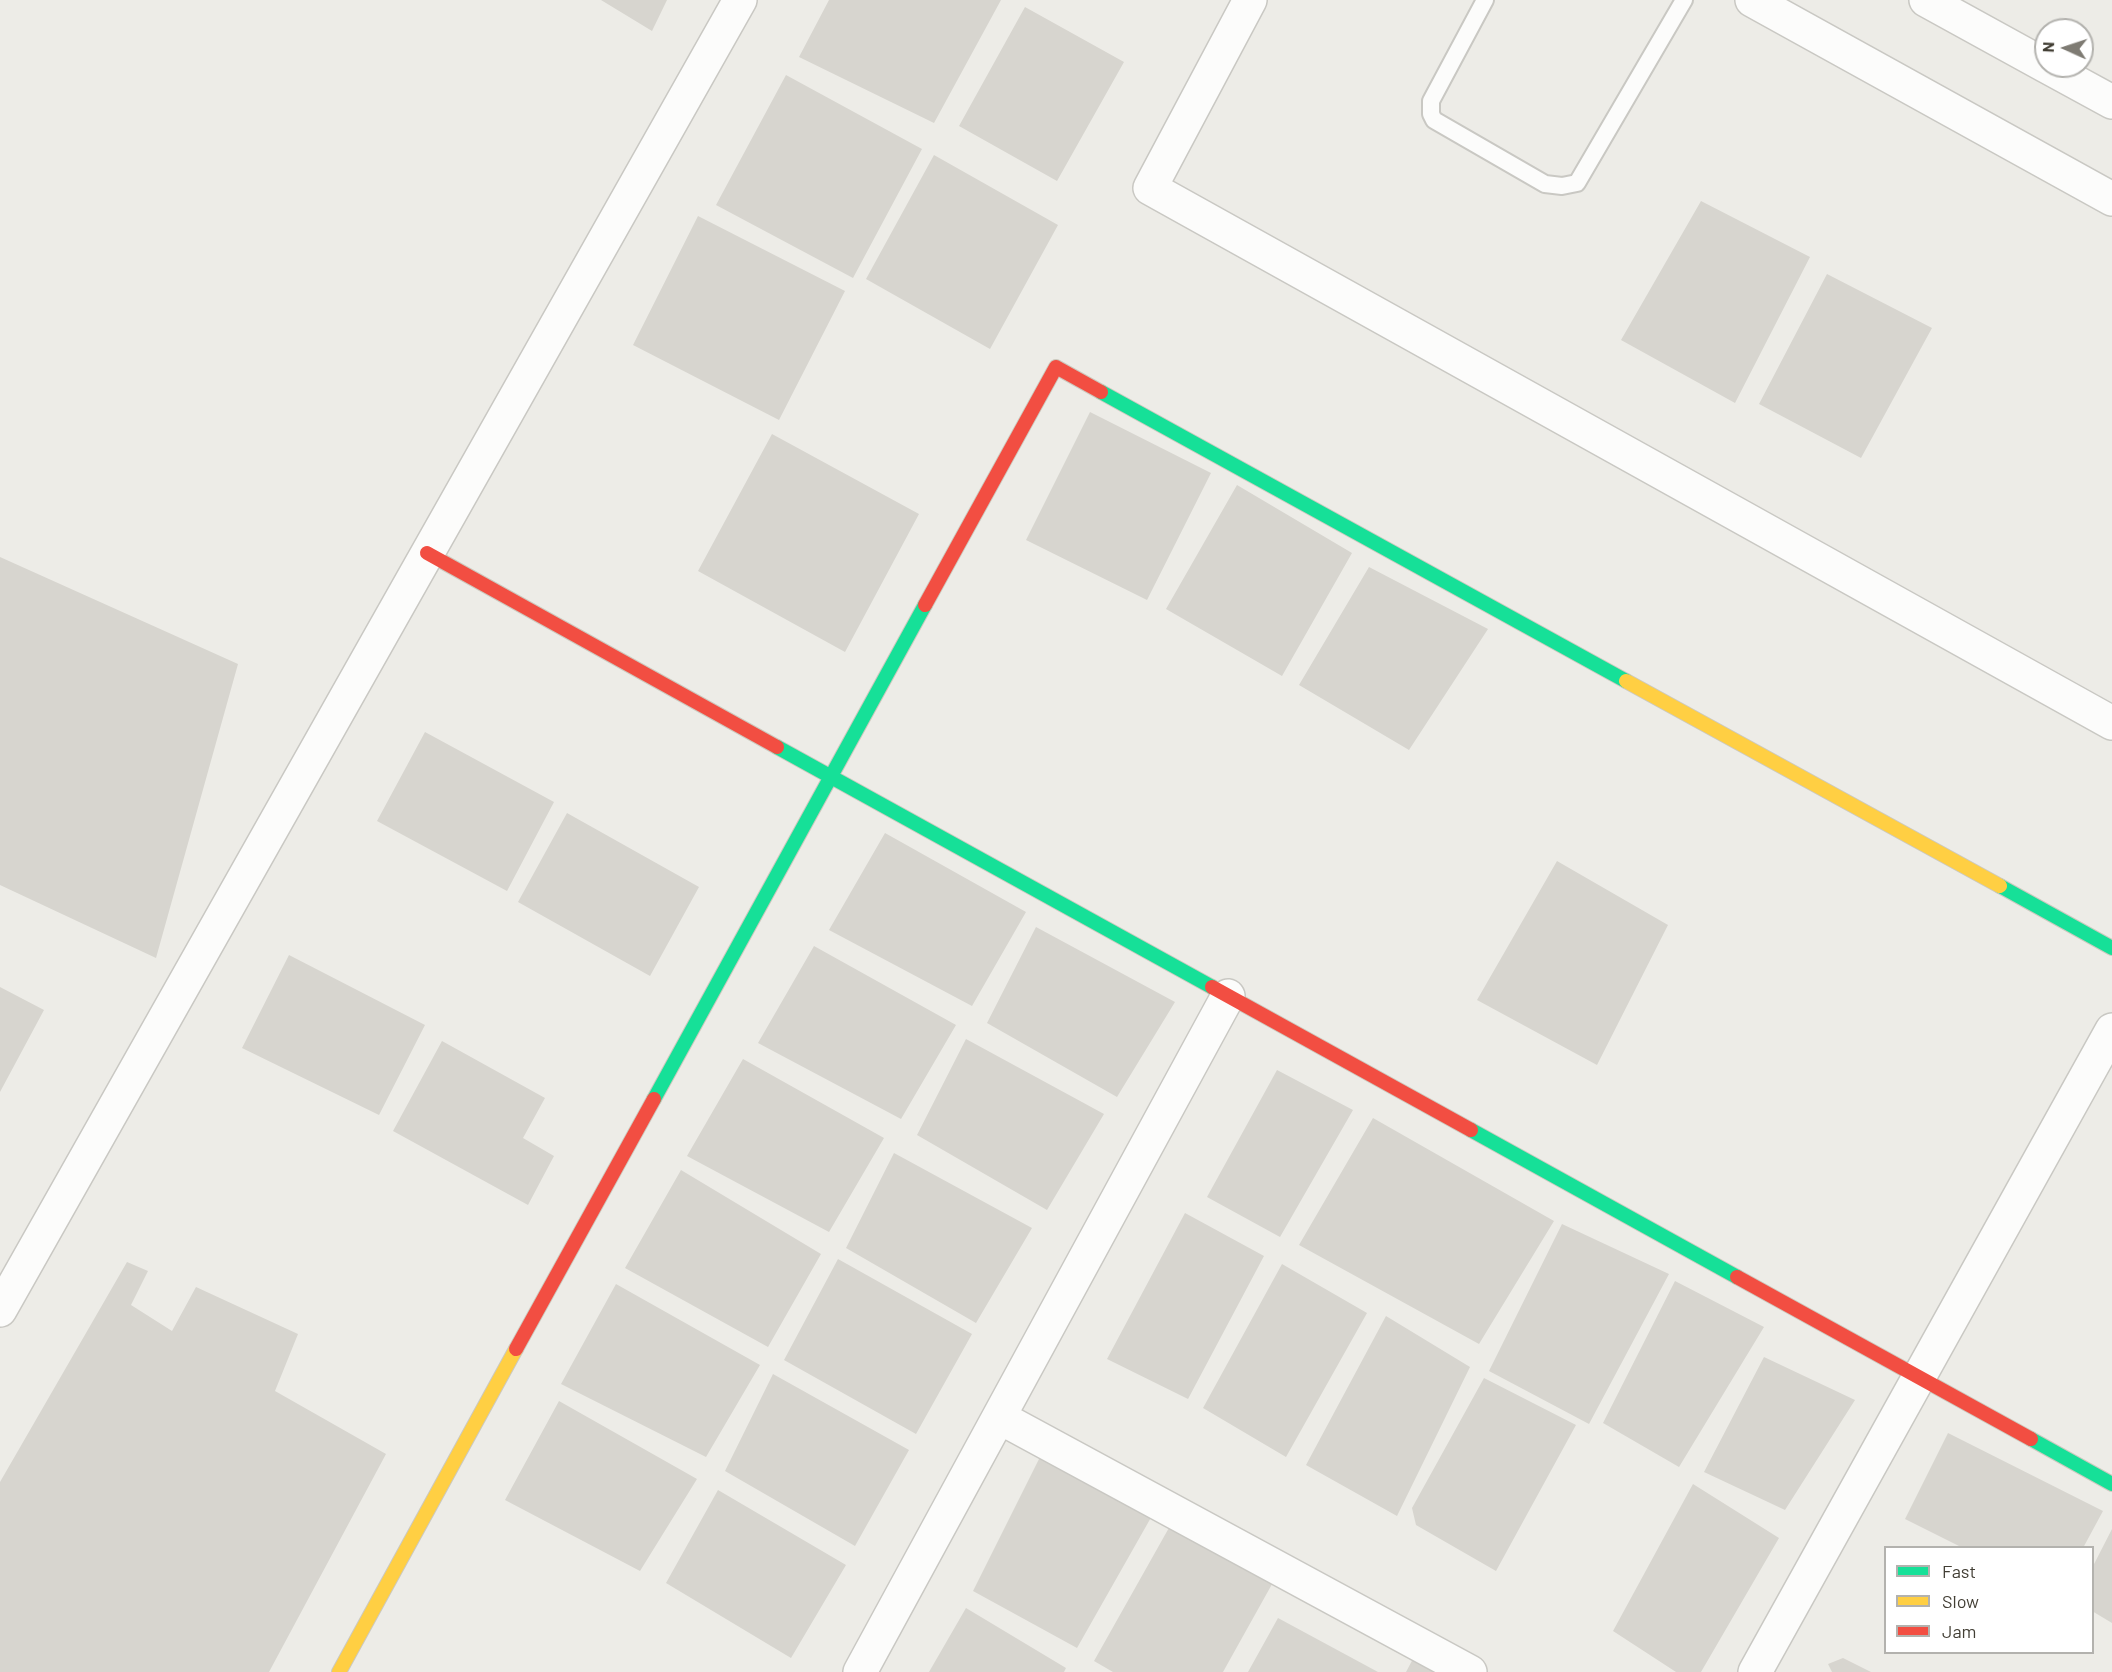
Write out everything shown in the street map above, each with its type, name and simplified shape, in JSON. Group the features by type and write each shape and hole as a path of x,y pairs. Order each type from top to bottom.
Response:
{"street":[{"path":"0,1310 740,0"},
{"path":"1250,0 1150,188 2112,723"},
{"path":"1752,0 2112,199"},
{"path":"1926,0 2034,59"},
{"path":"2068,78 2112,102"},
{"path":"339,1672 1056,367 2112,948"},
{"path":"427,553 2112,1484"},
{"path":"860,1672 1228,996"},
{"path":"1755,1672 2112,1030"},
{"path":"999,1418 1470,1672"}],"lane":[{"path":"1485,0 1431,101 1431,114 1434,120 1545,184 1562,186 1577,183 1684,0"}],"building":[{"path":"601,0 667,0 652,31"},
{"path":"829,0 1001,0 934,123 799,57"},
{"path":"1025,7 1124,62 1057,181 959,126"},
{"path":"786,75 922,149 853,278 716,205"},
{"path":"934,155 1058,225 990,349 866,279"},
{"path":"1701,201 1810,257 1735,403 1621,340"},
{"path":"698,216 845,291 779,420 633,345"},
{"path":"1827,274 1932,328 1861,458 1759,404"},
{"path":"1090,412 1211,473 1147,600 1026,540"},
{"path":"772,434 919,514 845,652 698,571"},
{"path":"1237,485 1352,553 1282,676 1166,609"},
{"path":"0,557 238,664 156,958 0,885"},
{"path":"1369,567 1488,629 1409,750 1299,685"},
{"path":"425,732 554,802 507,891 377,821"},
{"path":"567,813 699,887 650,976 518,902"},
{"path":"885,833 1026,912 972,1006 829,930"},
{"path":"1557,861 1668,925 1597,1065 1477,1000"},
{"path":"1036,927 1175,1002 1117,1097 987,1023"},
{"path":"814,946 956,1025 901,1119 758,1043"},
{"path":"289,955 425,1025 379,1115 242,1048"},
{"path":"0,987 44,1010 0,1092"},
{"path":"966,1039 1104,1114 1047,1210 917,1135"},
{"path":"442,1041 545,1098 523,1138 554,1156 528,1205 393,1131"},
{"path":"743,1059 884,1138 829,1232 687,1156"},
{"path":"1277,1070 1353,1110 1280,1237 1207,1197"},
{"path":"1373,1118 1554,1221 1479,1344 1299,1245"},
{"path":"894,1153 1032,1228 976,1323 846,1248"},
{"path":"681,1170 821,1254 768,1347 625,1268"},
{"path":"1185,1213 1264,1256 1188,1399 1107,1359"},
{"path":"1562,1224 1669,1274 1589,1424 1489,1371"},
{"path":"838,1259 972,1334 916,1434 784,1360"},
{"path":"127,1262 148,1271 131,1305 172,1331 196,1287 298,1334 275,1391 386,1454 269,1672 0,1672 0,1482"},
{"path":"1282,1264 1367,1313 1286,1457 1203,1408"},
{"path":"1675,1281 1764,1327 1679,1467 1603,1423"},
{"path":"616,1284 760,1365 706,1457 561,1384"},
{"path":"1386,1316 1470,1367 1397,1516 1306,1465"},
{"path":"1764,1357 1855,1400 1785,1510 1704,1472"},
{"path":"773,1374 909,1450 855,1546 725,1471"},
{"path":"1484,1378 1576,1425 1496,1571 1416,1525 1412,1508"},
{"path":"559,1401 697,1479 640,1571 505,1500"},
{"path":"1948,1433 2103,1511 2084,1546 1959,1546 1905,1519"},
{"path":"1043,1451 1153,1514 1077,1648 973,1591"},
{"path":"1693,1484 1779,1538 1701,1672 1676,1672 1613,1631"},
{"path":"718,1490 846,1565 791,1658 666,1583"},
{"path":"1170,1526 1276,1577 1223,1672 1113,1672 1094,1661"},
{"path":"2112,1529 2112,1623 2094,1612 2094,1564"},
{"path":"966,1608 1066,1668 1064,1672 929,1672"},
{"path":"1278,1618 1378,1672 1248,1672"},
{"path":"1414,1657 1441,1672 1406,1672"},
{"path":"1843,1658 1871,1672 1832,1672 1828,1664"}],"traffic: fast":[{"path":"1101,392 1626,681"},
{"path":"654,1099 925,605"},
{"path":"777,747 1212,987"},
{"path":"2000,886 2112,948"},
{"path":"1471,1130 1737,1277"},
{"path":"2031,1439 2112,1484"}],"traffic: slow":[{"path":"1626,681 2000,886"},
{"path":"339,1672 516,1349"}],"traffic: jam":[{"path":"925,605 1056,367 1101,392"},
{"path":"427,553 777,747"},
{"path":"1212,987 1471,1130"},
{"path":"516,1349 654,1099"},
{"path":"1737,1277 2031,1439"}]}
